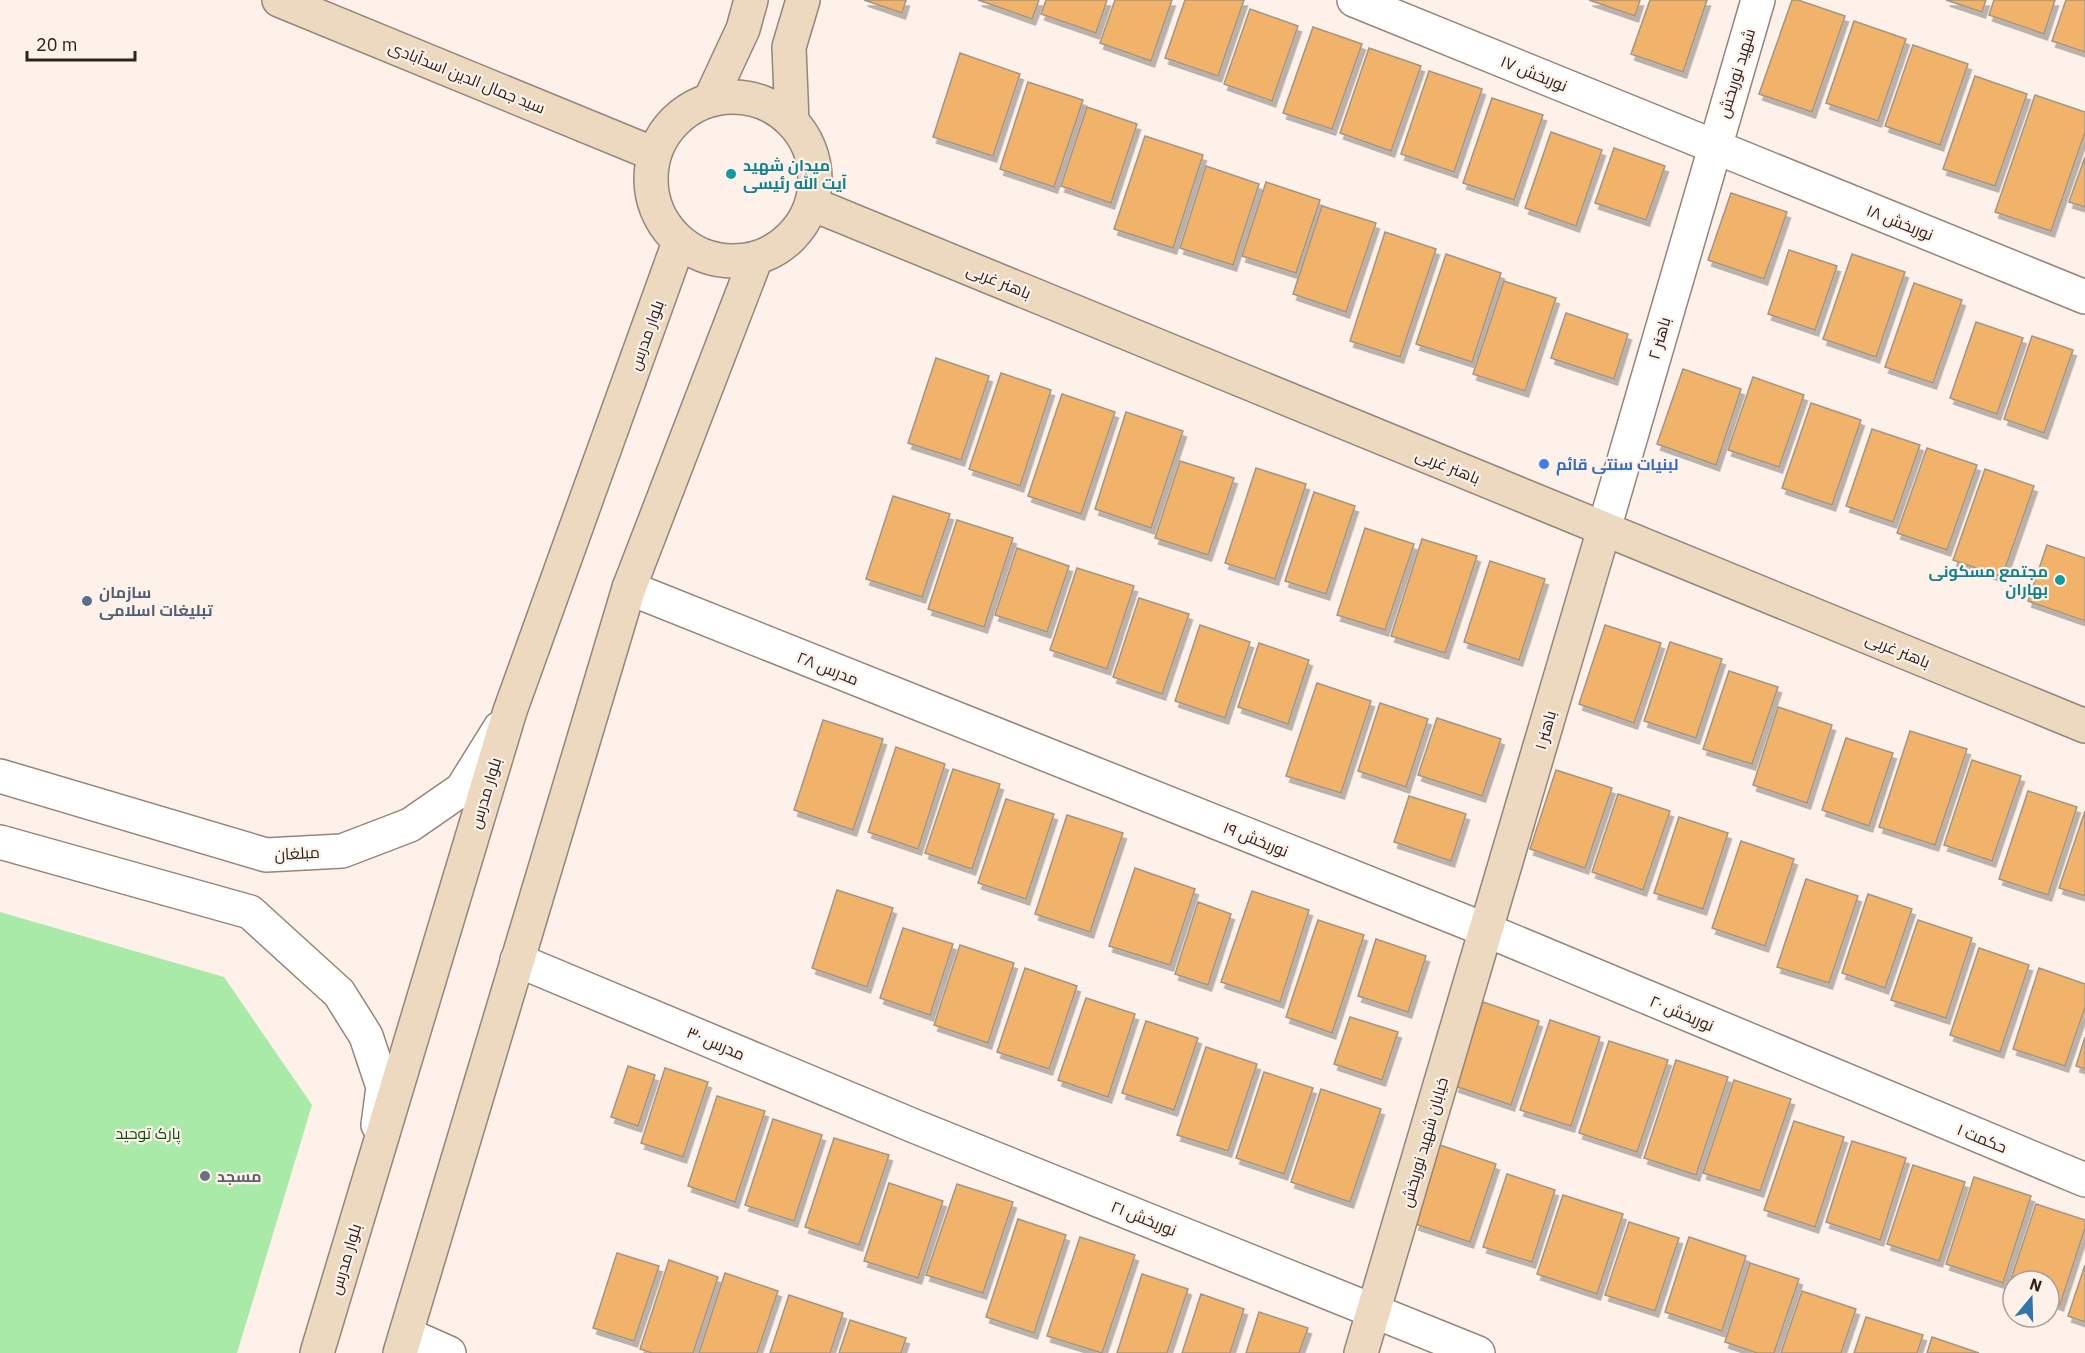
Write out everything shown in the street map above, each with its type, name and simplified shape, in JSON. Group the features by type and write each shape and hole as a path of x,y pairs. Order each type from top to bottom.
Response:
{"main road":[{"name":"سید جمال الدین اسدآبادی","path":"279,0 654,154"},
{"path":"710,100 743,29 751,0"},
{"path":"792,122 789,47 803,0"},
{"path":"731,97 753,99 773,108 792,122 810,149 815,176 812,204 799,228 780,247 756,258 729,261 703,256 679,242 663,224 654,202 650,177 654,154 666,130 685,112 710,100 731,97"},
{"name":"باهنر غربی","path":"812,204 2085,726"},
{"name":"بلوار مدرس","path":"316,1353 510,711 679,242"},
{"path":"403,1343 629,588 756,258"},
{"name":"باهنر ۱","path":"1486,930 1604,530"},
{"name":"خیابان شهید نوربخش","path":"1361,1353 1486,930"}],"street":[{"name":"نوربخش ۱۷","path":"1354,0 1714,146"},
{"name":"شهید نوربخش","path":"1714,146 1758,0"},
{"name":"نوربخش ۱۸","path":"1714,146 2085,297"},
{"name":"باهنر ۲","path":"1604,530 1714,146"},
{"name":"مدرس ۲۸","path":"629,588 1027,747"},
{"name":"مبلغان","path":"0,776 266,855 342,851 410,825 462,789 510,711"},
{"name":"نوربخش ۱۹","path":"1027,747 1486,930"},
{"path":"0,842 250,912 339,993 366,1036 383,1087 374,1162"},
{"name":"نوربخش ۲۰","path":"1486,930 1879,1095"},
{"name":"مدرس ۳۰","path":"517,960 914,1126"},
{"name":"حکمت ۱","path":"1879,1095 2085,1180"},
{"name":"نوربخش ۲۱","path":"914,1126 1478,1353"},
{"path":"403,1343 449,1353"}],"green space":[{"name":"پارک توحید","path":"0,912 224,977 312,1105 237,1353 0,1353"}],"building":[{"path":"864,0 906,0 902,13"},
{"path":"978,0 1039,0 1032,19"},
{"path":"1046,0 1107,0 1096,33 1041,14"},
{"path":"1115,0 1172,0 1151,61 1100,43"},
{"path":"1185,0 1244,0 1218,76 1165,58"},
{"path":"1589,0 1640,0 1635,16"},
{"path":"1650,0 1707,0 1683,72 1631,54"},
{"path":"1792,0 1845,16 1812,112 1759,94"},
{"path":"1946,0 1986,0 1982,12"},
{"path":"1994,0 2055,0 2044,34 1989,15"},
{"path":"2066,0 2085,0 2085,52 2052,41"},
{"path":"1250,9 1298,26 1272,101 1224,84"},
{"path":"1854,21 1906,39 1878,121 1826,103"},
{"path":"1313,27 1362,44 1332,129 1283,113"},
{"path":"1913,45 1968,64 1940,145 1885,126"},
{"path":"1369,48 1421,66 1391,151 1340,133"},
{"path":"960,53 1020,74 993,156 933,137"},
{"path":"1429,71 1482,89 1454,172 1401,154"},
{"path":"1975,76 2027,94 1995,186 1943,169"},
{"path":"1028,82 1083,100 1054,187 1000,169"},
{"path":"2035,95 2085,112 2085,132 2051,231 1995,212"},
{"path":"1492,98 1543,115 1514,200 1463,183"},
{"path":"1087,107 1137,124 1111,203 1061,186"},
{"path":"1551,132 1602,150 1576,226 1525,208"},
{"path":"1145,136 1203,155 1173,248 1114,229"},
{"path":"1614,148 1665,166 1646,220 1595,203"},
{"path":"2085,157 2085,207 2069,202"},
{"path":"1206,166 1259,184 1233,265 1180,248"},
{"path":"1266,182 1320,200 1296,273 1242,256"},
{"path":"1731,193 1787,212 1764,279 1708,260"},
{"path":"1322,206 1376,223 1346,312 1293,294"},
{"path":"1385,232 1436,249 1400,357 1350,341"},
{"path":"1789,250 1837,266 1815,330 1768,314"},
{"path":"1446,254 1501,273 1472,362 1416,344"},
{"path":"1852,254 1905,272 1876,357 1823,339"},
{"path":"1504,281 1556,298 1525,391 1473,374"},
{"path":"1914,283 1962,300 1933,383 1885,367"},
{"path":"1566,313 1628,334 1614,379 1551,358"},
{"path":"1976,322 2023,338 1997,414 1950,398"},
{"path":"2032,336 2073,350 2044,433 2004,419"},
{"path":"936,358 989,376 961,460 908,443"},
{"path":"1683,369 1741,389 1716,465 1657,444"},
{"path":"1001,373 1051,390 1020,486 969,469"},
{"path":"1753,377 1804,395 1779,467 1728,450"},
{"path":"1062,394 1115,412 1081,514 1028,496"},
{"path":"1811,403 1861,420 1832,505 1782,488"},
{"path":"1126,412 1183,431 1151,528 1095,509"},
{"path":"1872,429 1920,445 1893,522 1846,506"},
{"path":"1927,448 1977,465 1947,550 1897,533"},
{"path":"1180,461 1234,478 1208,555 1155,538"},
{"path":"1256,468 1306,484 1275,579 1225,563"},
{"path":"1985,469 2034,486 2002,577 1953,560"},
{"path":"1314,492 1355,506 1326,594 1285,581"},
{"path":"893,496 950,514 922,597 866,579"},
{"path":"957,520 1013,538 984,627 928,609"},
{"path":"1365,528 1414,544 1385,630 1337,615"},
{"path":"1422,539 1477,556 1445,653 1391,636"},
{"name":"مجتمع مسکونی بهاران","path":"2047,545 2085,558 2085,621 2028,601"},
{"path":"1017,548 1069,566 1047,632 995,615"},
{"path":"1490,561 1545,579 1519,660 1464,642"},
{"path":"1077,568 1134,586 1107,669 1050,650"},
{"path":"1139,598 1189,614 1162,694 1113,677"},
{"path":"1200,625 1250,642 1225,718 1175,701"},
{"path":"1605,625 1661,643 1634,723 1579,704"},
{"path":"1670,642 1722,659 1696,738 1644,721"},
{"path":"1259,643 1309,660 1288,724 1238,707"},
{"path":"1729,671 1778,687 1752,764 1703,749"},
{"path":"1317,683 1371,701 1341,793 1286,776"},
{"path":"1380,703 1428,719 1406,787 1358,771"},
{"path":"1778,707 1832,725 1807,803 1753,785"},
{"path":"1437,718 1501,739 1482,796 1418,775"},
{"path":"823,720 883,739 853,830 794,810"},
{"path":"1910,731 1967,749 1935,845 1879,827"},
{"path":"1846,738 1893,753 1869,826 1822,810"},
{"path":"896,747 945,764 918,849 868,832"},
{"path":"1972,760 2021,776 1992,861 1944,845"},
{"path":"953,769 1000,784 972,869 925,853"},
{"path":"1556,770 1612,788 1585,868 1530,849"},
{"path":"2028,791 2077,807 2048,895 1999,879"},
{"path":"1618,794 1670,811 1643,890 1592,872"},
{"path":"1409,796 1466,814 1451,861 1394,842"},
{"path":"1006,799 1054,814 1026,899 978,883"},
{"path":"2085,811 2085,896 2059,888"},
{"path":"1067,815 1123,833 1090,932 1035,914"},
{"path":"1679,817 1728,833 1703,909 1654,893"},
{"path":"1741,841 1794,859 1765,946 1712,928"},
{"path":"1135,868 1195,889 1170,965 1109,946"},
{"path":"1806,879 1858,896 1829,983 1777,967"},
{"path":"837,890 893,908 867,987 812,968"},
{"path":"1252,891 1309,910 1280,1002 1221,982"},
{"path":"1868,894 1912,909 1885,988 1842,973"},
{"path":"1198,902 1231,914 1208,985 1175,974"},
{"path":"1318,920 1364,935 1332,1033 1286,1017"},
{"path":"1918,920 1972,938 1946,1018 1891,1000"},
{"path":"903,928 953,944 930,1015 880,998"},
{"path":"1376,939 1426,956 1408,1012 1358,996"},
{"path":"960,945 1014,963 988,1043 934,1025"},
{"path":"1979,948 2029,965 2000,1052 1950,1035"},
{"path":"1025,968 1077,986 1049,1069 997,1052"},
{"path":"2039,968 2085,984 2085,1007 2065,1066 2013,1049"},
{"path":"1086,998 1135,1014 1108,1097 1058,1080"},
{"path":"1483,1002 1539,1021 1511,1105 1455,1086"},
{"path":"1350,1017 1398,1032 1382,1080 1334,1064"},
{"path":"1550,1020 1600,1037 1571,1126 1520,1110"},
{"path":"1146,1021 1198,1038 1174,1110 1122,1093"},
{"path":"2085,1037 2085,1069 2076,1066"},
{"path":"1609,1041 1668,1060 1637,1152 1579,1133"},
{"path":"1206,1047 1257,1064 1228,1151 1177,1135"},
{"path":"1676,1060 1728,1077 1696,1175 1644,1158"},
{"path":"628,1066 655,1075 638,1126 611,1117"},
{"path":"665,1068 708,1082 683,1157 641,1143"},
{"path":"1264,1072 1313,1088 1284,1174 1236,1158"},
{"path":"1734,1080 1791,1099 1760,1191 1703,1173"},
{"path":"1321,1089 1381,1109 1350,1202 1291,1182"},
{"path":"717,1096 765,1111 735,1202 688,1186"},
{"path":"773,1119 822,1135 794,1221 745,1205"},
{"path":"1794,1121 1844,1137 1815,1227 1764,1210"},
{"path":"834,1138 889,1155 859,1245 805,1227"},
{"path":"1852,1141 1906,1158 1880,1240 1826,1222"},
{"path":"1440,1145 1496,1164 1470,1242 1415,1224"},
{"path":"1913,1165 1965,1182 1939,1261 1887,1244"},
{"path":"1507,1174 1555,1190 1532,1262 1483,1247"},
{"path":"1974,1177 2031,1196 2008,1269 2001,1269 2001,1282 1946,1264"},
{"path":"889,1183 943,1201 918,1278 864,1261"},
{"path":"957,1184 1013,1202 983,1293 926,1275"},
{"path":"1563,1195 1623,1214 1597,1294 1537,1274"},
{"path":"2036,1204 2085,1220 2085,1228 2061,1302 2061,1269 2014,1269"},
{"path":"1018,1219 1066,1235 1034,1333 986,1317"},
{"path":"1629,1222 1679,1238 1655,1311 1605,1295"},
{"path":"1080,1237 1135,1255 1102,1353 1047,1336"},
{"path":"1689,1237 1746,1256 1722,1331 1665,1312"},
{"path":"617,1253 659,1266 634,1341 593,1328"},
{"path":"669,1260 718,1277 693,1353 652,1353 640,1349"},
{"path":"1750,1263 1799,1279 1774,1353 1757,1353 1725,1342"},
{"path":"2085,1265 2085,1322 2068,1316"},
{"path":"725,1273 778,1291 757,1353 699,1353"},
{"path":"1142,1274 1188,1289 1167,1353 1117,1353"},
{"path":"1802,1291 1856,1309 1841,1353 1781,1353"},
{"path":"1201,1294 1244,1309 1230,1353 1182,1353"},
{"path":"789,1295 843,1313 830,1353 770,1353"},
{"path":"1259,1312 1308,1328 1299,1353 1246,1353"},
{"path":"1866,1317 1923,1335 1917,1353 1854,1353"},
{"path":"850,1320 906,1338 901,1353 839,1353"},
{"path":"1932,1337 1979,1353 1927,1353"}],"place":[{"name":"میدان شهید آیت الله رئیسی","path":"731,174"},
{"name":"لبنیات سنتی قائم","path":"1544,464"},
{"name":"مجتمع مسکونی بهاران","path":"2060,580"},
{"name":"سازمان تبلیغات اسلامی","path":"87,601"},
{"name":"مسجد","path":"205,1176"}]}
